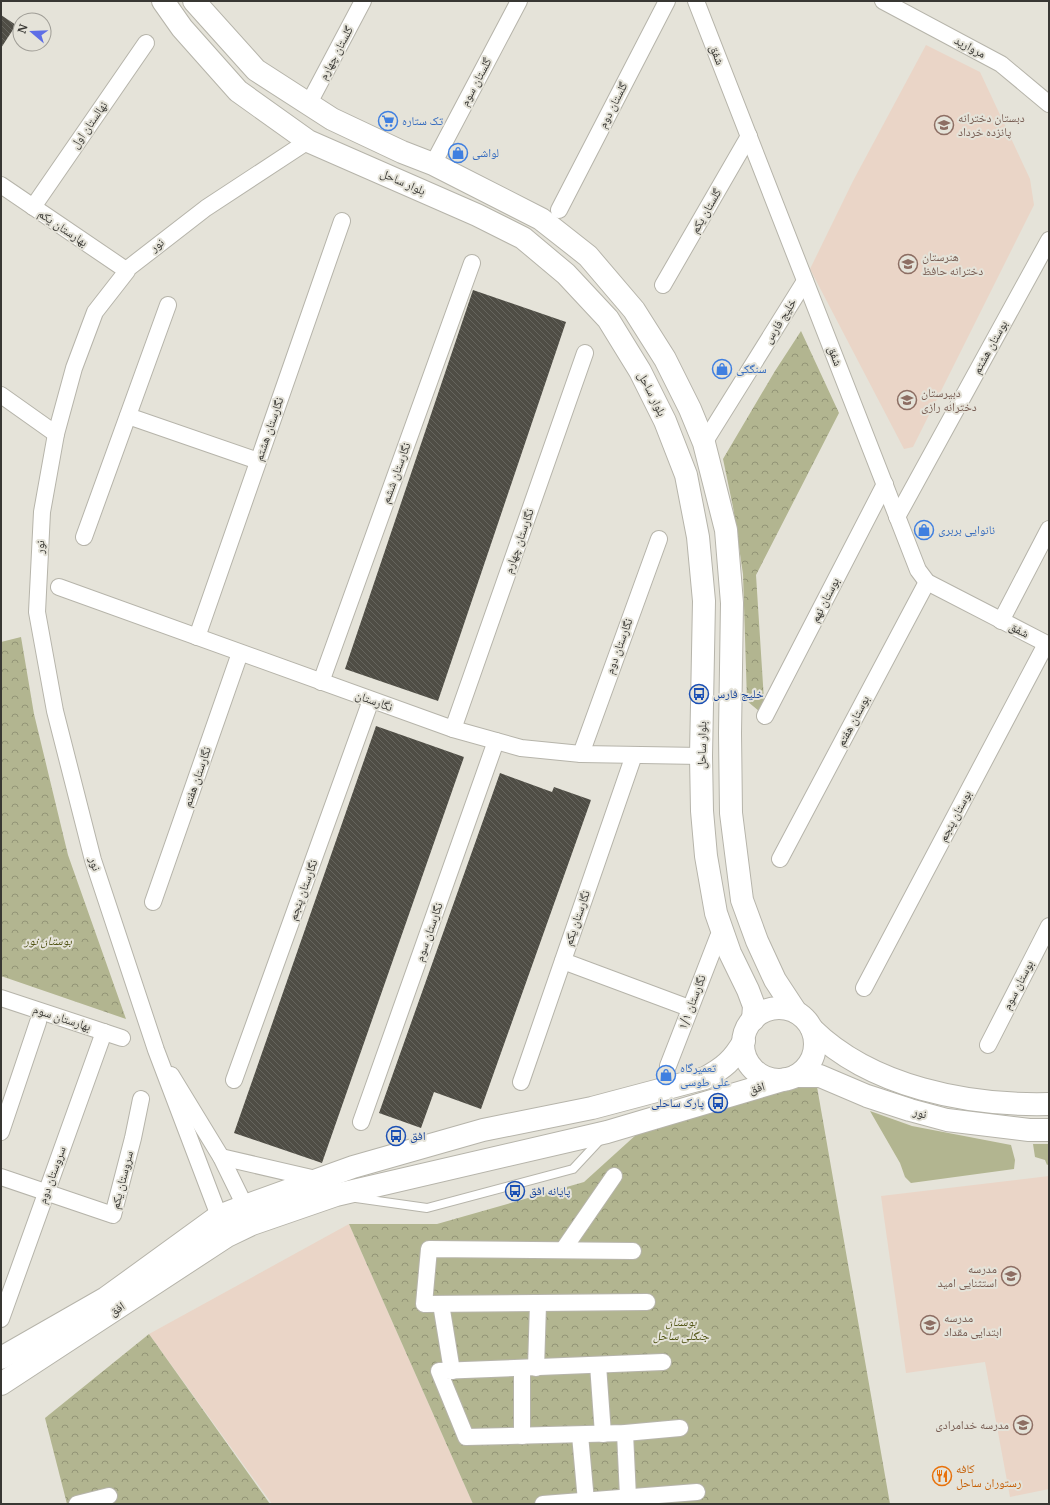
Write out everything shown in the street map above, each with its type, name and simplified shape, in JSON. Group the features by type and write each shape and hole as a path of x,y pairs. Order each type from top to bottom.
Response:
{"main road":[{"name":"بلوار ساحل","path":"163,1 182,28 238,91 308,140 523,238 566,274 608,319 640,371 665,421 686,475 698,537 704,601 701,756 702,811 706,856 716,913 730,952 754,1006 753,1020"},
{"path":"196,2 256,70 308,105 332,119 402,152 433,164 541,219 588,256 634,310 665,359 690,409 704,444 726,530 732,603 730,733 731,813 742,900 757,941 775,980 796,1012"},
{"path":"308,140 332,119"},
{"path":"686,475 704,444"},
{"path":"773,1008 785,1008 796,1012 806,1019 812,1029 815,1040 815,1051 805,1070 791,1078 776,1080 756,1072 749,1064 745,1053 744,1041 747,1030 753,1020 762,1012 773,1008"},
{"name":"نور","path":"812,1029 827,1043 876,1073 904,1083 936,1092 976,1100 1049,1104"},
{"name":"افق","path":"1,1358 106,1298 223,1226 249,1215 316,1179 483,1130 592,1108 705,1078 722,1069 735,1056 744,1041"},
{"name":"نور","path":"791,1078 820,1076 867,1096 947,1120 1029,1130 1049,1130"},
{"name":"افق","path":"249,1215 607,1132 791,1078"},
{"name":"افق","path":"1,1384 199,1255 223,1226"}],"street":[{"name":"گلستان چهارم","path":"308,105 363,1"},
{"name":"گلستان سوم","path":"433,164 519,1"},
{"name":"گلستان دوم","path":"559,210 667,1"},
{"name":"شفق","path":"696,1 918,570 927,582 1048,645"},
{"name":"مروارید","path":"883,1 1001,64 1049,104"},
{"name":"نهالستان اول","path":"33,207 146,43"},
{"name":"گلستان یکم","path":"663,285 749,136"},
{"name":"نور","path":"156,1050 93,860 55,711 37,612 42,512 56,434 74,368 95,312 127,271 126,270 206,208 308,140"},
{"name":"بهارستان یکم","path":"1,186 126,270"},
{"name":"نگارستان هشتم","path":"197,637 342,221"},
{"name":"بوستان هشتم","path":"897,517 1049,240"},
{"name":"نگارستان ششم","path":"321,682 472,264"},
{"name":"خلیج فارس","path":"704,444 805,281"},
{"path":"84,537 168,305"},
{"name":"نگارستان چهارم","path":"453,729 585,354"},
{"path":"1,395 56,434"},
{"path":"128,416 258,461"},
{"name":"بوستان نهم","path":"765,716 885,484"},
{"path":"1001,621 1049,529"},
{"name":"نگارستان دوم","path":"580,754 659,539"},
{"name":"بوستان هفتم","path":"780,859 927,582"},
{"name":"نگارستان","path":"59,587 453,729 521,748 580,754 701,756"},
{"name":"بوستان پنجم","path":"864,988 1048,645"},
{"name":"نگارستان هفتم","path":"153,902 240,653"},
{"name":"نگارستان پنجم","path":"234,1080 371,700"},
{"name":"نگارستان سوم","path":"361,1122 496,741"},
{"name":"نگارستان یکم","path":"521,1082 634,755"},
{"name":"بوستان سوم","path":"988,1045 1049,926"},
{"name":"نگارستان ۱/۱","path":"668,1066 689,1008 718,937"},
{"path":"563,961 689,1008"},
{"name":"بهارستان سوم","path":"1,998 122,1038"},
{"path":"1,1132 38,1022"},
{"name":"سروستان دوم","path":"1,1319 104,1032"},
{"path":"156,1050 222,1157 249,1215"},
{"path":"156,1050 223,1226"},
{"name":"سروستان یکم","path":"45,1193 113,1215 133,1138 141,1099"},
{"path":"222,1157 316,1179"},
{"path":"563,1250 614,1176"},
{"path":"1,1177 45,1193"},
{"path":"633,1251 429,1249 424,1304 647,1302"},
{"path":"441,1304 452,1371"},
{"path":"522,1436 538,1304"},
{"path":"663,1362 529,1369 439,1371 466,1437 580,1435 680,1428"},
{"path":"598,1365 602,1434"},
{"path":"625,1433 628,1497"},
{"path":"580,1435 586,1501"},
{"path":"543,1504 697,1492"},
{"path":"77,1504 109,1496"}],"lane":[{"path":"336,1195 427,1208 573,1169 607,1132"}],"shaded area":[{"path":"926,45 980,72 1030,179 1034,205 913,447 904,449 810,269 853,181"},
{"path":"1049,1176 1049,1489 1010,1497 985,1362 906,1373 881,1196"},
{"path":"349,1224 473,1504 272,1504 149,1334"}],"green space":[{"path":"801,331 839,413 756,575 765,716 747,701 743,574 733,507 723,459 775,371"},
{"name":"بوستان نور","path":"21,637 34,714 68,855 126,1019 1,976 1,642"},
{"name":"بوستان جنگلی ساحل","path":"816,1081 890,1504 473,1504 349,1224 437,1224 584,1182 648,1124"},
{"path":"870,1111 912,1126 1011,1145 1015,1160 1014,1169 911,1183 905,1177 900,1163"},
{"path":"1033,1144 1049,1144 1049,1164 1047,1165 1045,1160 1035,1157"},
{"path":"149,1334 270,1504 67,1504 45,1418"}],"building":[{"path":"1,15 12,22 12,31 1,48"},
{"path":"473,290 566,322 438,701 345,669"},
{"path":"376,726 464,757 322,1163 234,1133"},
{"path":"500,773 552,792 554,787 591,800 481,1109 434,1092 421,1128 379,1113"}],"place":[{"name":"تک ستاره","path":"388,121"},
{"name":"دبستان دخترانه پانزده خرداد","path":"944,125"},
{"name":"لواشی","path":"458,153"},
{"name":"هنرستان دخترانه حافظ","path":"908,264"},
{"name":"سنگکی","path":"722,369"},
{"name":"دبیرستان دخترانه رازی","path":"907,400"},
{"name":"نانوایی بربری","path":"924,530"},
{"name":"خلیج فارس","path":"699,694"},
{"name":"تعمیرگاه علی طوسی","path":"666,1075"},
{"name":"پارک ساحلی","path":"718,1103"},
{"name":"افق","path":"396,1136"},
{"name":"پایانه افق","path":"515,1191"},
{"name":"مدرسه استثنایی امید","path":"1011,1276"},
{"name":"مدرسه ابتدایی مقداد","path":"930,1325"},
{"name":"مدرسه خدامرادی","path":"1023,1425"},
{"name":"کافه رستوران ساحل","path":"942,1476"}]}
